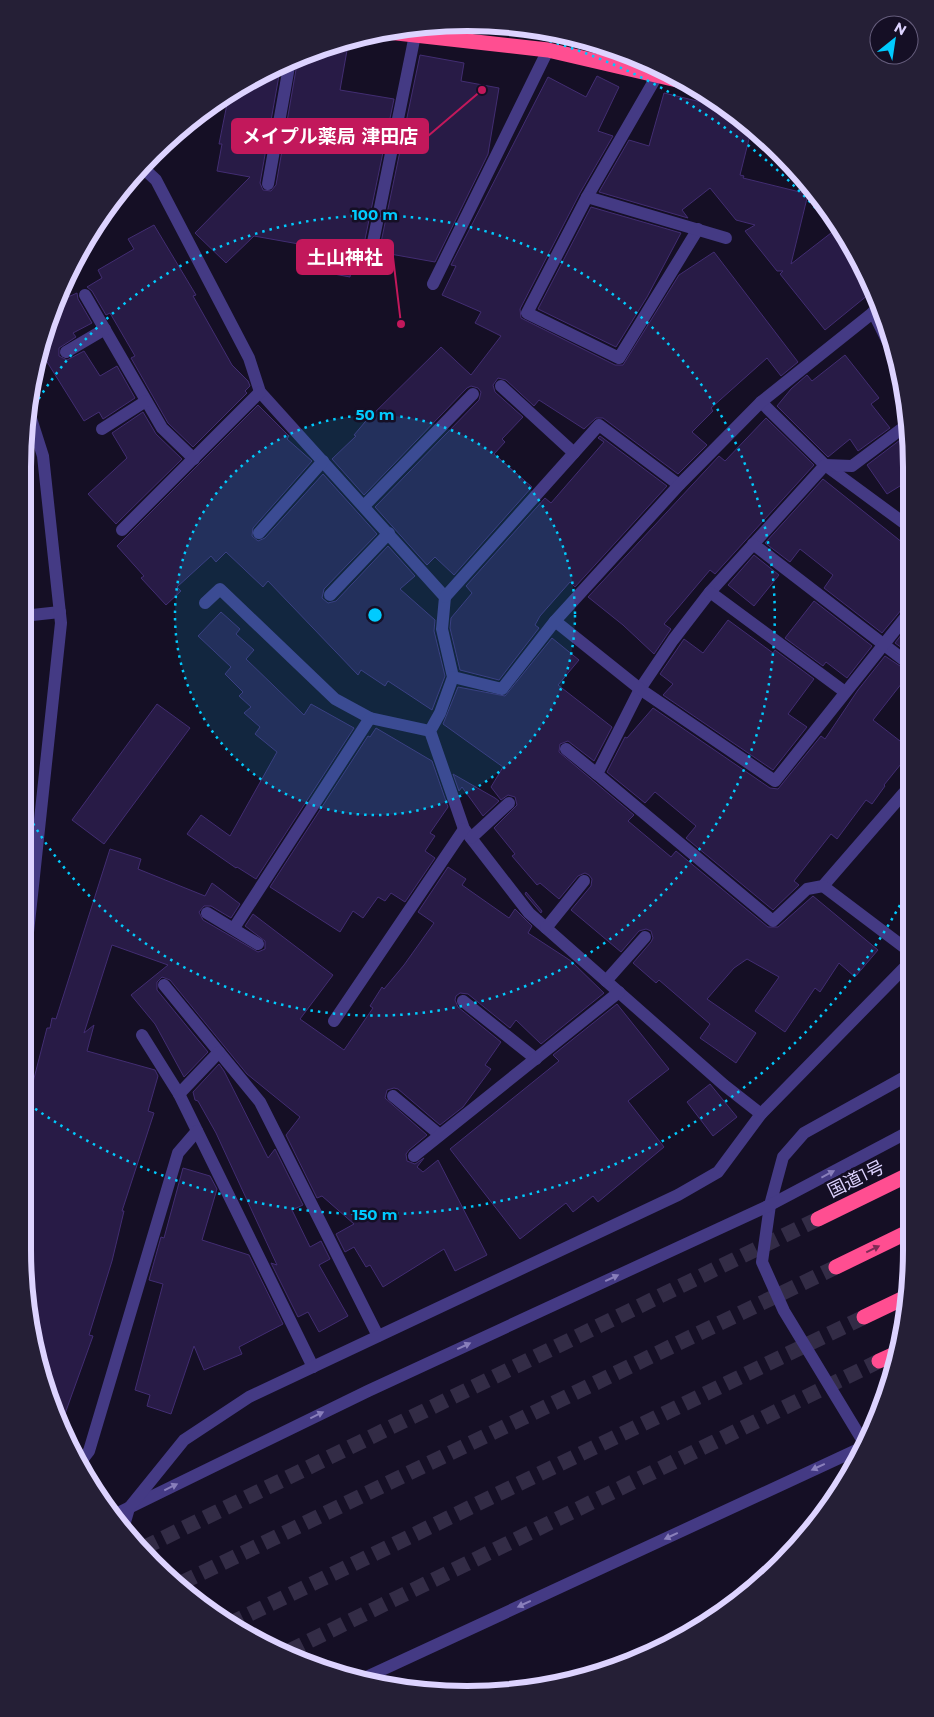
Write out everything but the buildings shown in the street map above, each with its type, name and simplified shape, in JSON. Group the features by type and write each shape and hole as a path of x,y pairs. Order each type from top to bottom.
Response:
{"highway":[{"path":"415,35 548,50 654,73"},
{"name":"国道1号","path":"818,1219 903,1177"},
{"path":"836,1267 903,1234"},
{"path":"864,1317 900,1300"},
{"path":"879,1361 889,1356"}],"street":[{"path":"371,252 415,35"},
{"path":"433,284 548,50"},
{"path":"268,184 289,69"},
{"path":"658,75 587,197 527,313 620,358 698,229"},
{"path":"147,172 156,180 249,358 260,392 445,596"},
{"path":"587,197 726,238"},
{"path":"85,295 162,428 194,459"},
{"path":"453,677 502,689 556,621 680,485 761,402 874,311"},
{"path":"66,352 104,329"},
{"path":"501,386 574,454"},
{"path":"122,530 260,392"},
{"path":"364,506 473,394"},
{"path":"102,429 146,401"},
{"path":"761,402 825,464 903,522"},
{"path":"430,731 440,714 453,677 442,629 445,596 599,425 680,485"},
{"path":"31,858 61,623 43,456 33,426"},
{"path":"825,464 852,466 901,429"},
{"path":"259,533 323,461"},
{"path":"597,774 640,689 710,592 825,464"},
{"path":"330,595 389,533"},
{"path":"753,544 903,660"},
{"path":"205,603 220,589 334,699 370,718 430,731"},
{"path":"710,592 845,692"},
{"path":"31,615 60,612"},
{"path":"556,621 640,689 775,781 903,620"},
{"path":"234,928 370,718"},
{"path":"430,731 467,834 529,913 724,1085 761,1114"},
{"path":"566,749 773,921 807,889 823,886 903,793"},
{"path":"334,1021 467,834 509,803"},
{"path":"546,928 584,882"},
{"path":"823,886 903,946"},
{"path":"207,913 258,944"},
{"path":"606,981 645,937"},
{"path":"125,1520 129,1508 184,1440 250,1397 678,1195 718,1172 761,1114 903,969"},
{"path":"164,985 260,1102 378,1336"},
{"path":"414,1156 619,992"},
{"path":"463,1001 536,1059"},
{"path":"142,1035 179,1094 313,1367"},
{"path":"179,1094 219,1052"},
{"path":"861,1437 784,1311 762,1262 770,1205 783,1156 804,1133 903,1078"},
{"path":"392,1096 440,1135"},
{"path":"84,1457 89,1451 178,1153 197,1131"},
{"path":"119,1513 368,1390 770,1205 903,1136"},
{"path":"371,1675 853,1452"}],"tunnel":[{"path":"147,1546 818,1219"},
{"path":"184,1581 836,1267"},
{"path":"238,1620 864,1317"},
{"path":"292,1649 879,1361"}],"place":[{"name":"メイプル薬局 津田店","path":"482,90"},
{"name":"土山神社","path":"401,324"}]}
